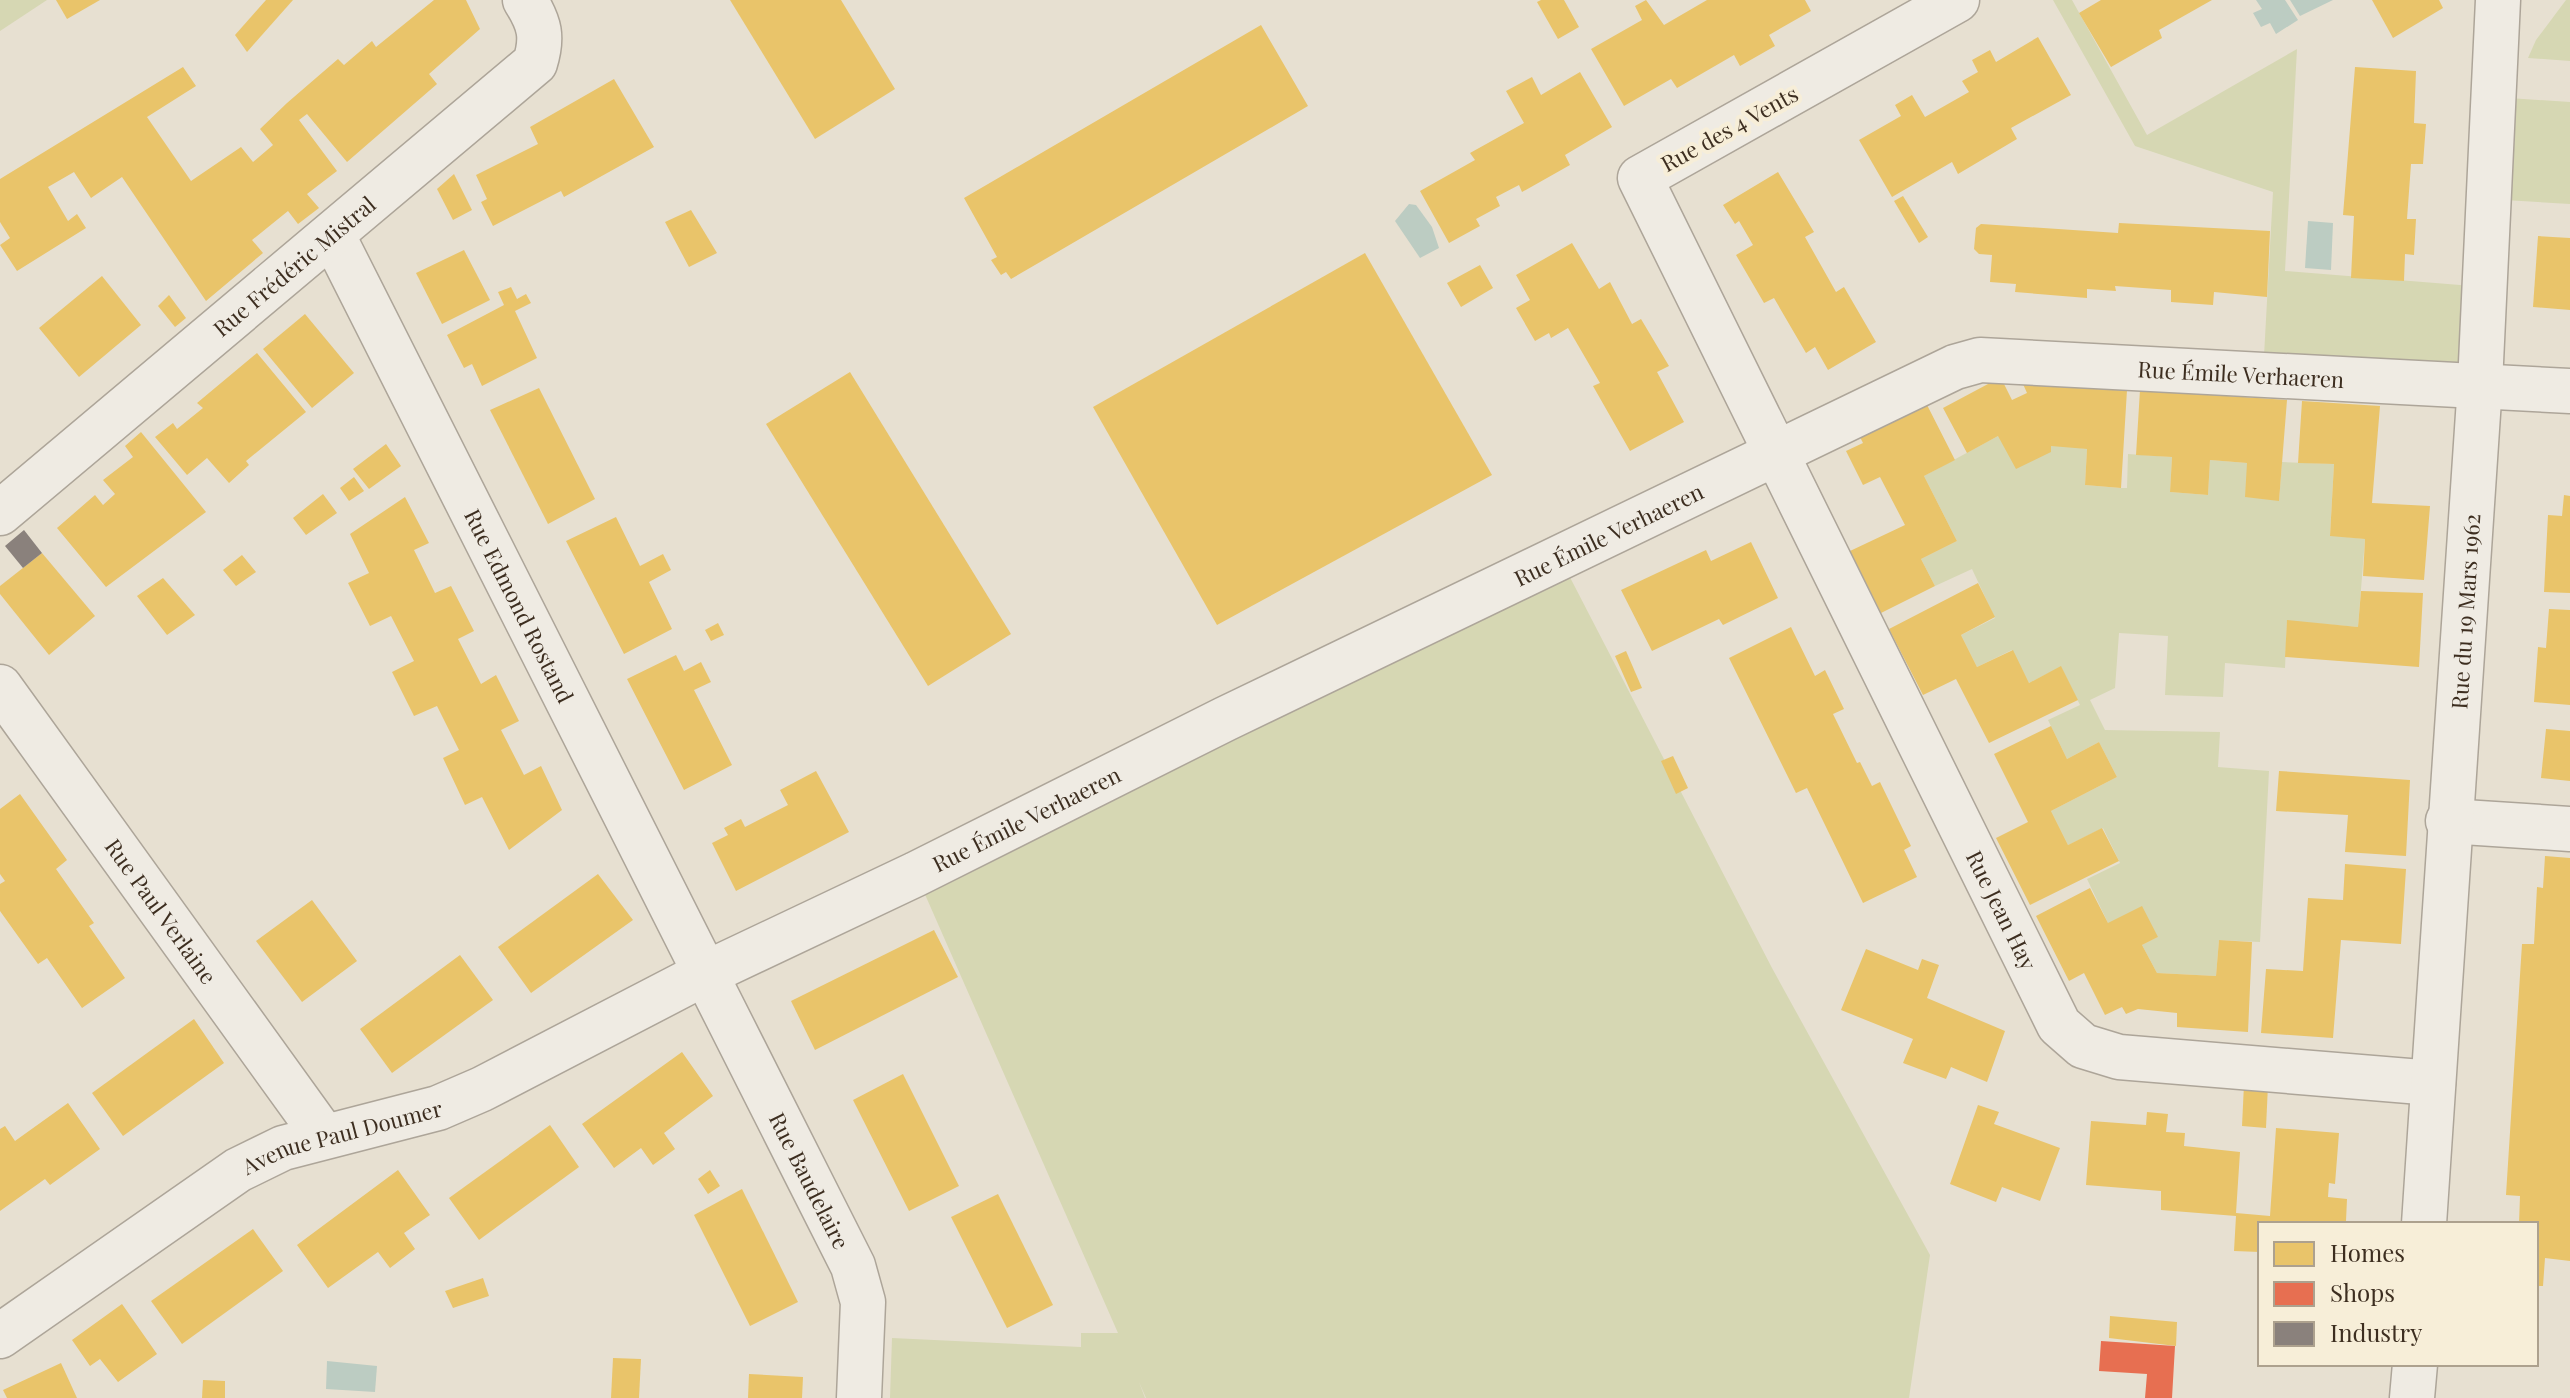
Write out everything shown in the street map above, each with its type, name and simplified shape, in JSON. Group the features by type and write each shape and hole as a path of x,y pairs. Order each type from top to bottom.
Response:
{"street":[{"name":"Rue Frédéric Mistral","path":"0,513 535,63 543,40 538,20 525,0"},
{"name":"Rue des 4 Vents","path":"1775,450 1640,178 1957,0"},
{"name":"Rue du 19 Mars 1962","path":"2424,1222 2448,821 2480,384 2498,0"},
{"name":"Rue Edmond Rostand","path":"333,236 707,973"},
{"name":"Rue Émile Verhaeren","path":"707,973 1775,450 1955,367 1980,360 2570,391"},
{"name":"Rue Jean Hay","path":"1775,450 2059,1025 2083,1046 2119,1057 2433,1083"},
{"name":"Rue Paul Verlaine","path":"0,687 323,1135"},
{"path":"2448,821 2570,829"},
{"name":"Avenue Paul Doumer","path":"0,1336 238,1170 283,1148 323,1135 438,1108 460,1099 707,973"},
{"name":"Rue Baudelaire","path":"707,973 860,1283 863,1302 859,1398"},
{"path":"2412,1398 2415,1366"}],"green space":[{"path":"0,0 47,0 0,31"},
{"path":"2053,0 2072,0 2147,135 2297,49 2285,271 2485,287 2480,384 2263,374 2273,192 2135,146"},
{"path":"2566,0 2570,0 2570,61 2528,58 2536,40"},
{"path":"2494,97 2570,102 2570,204 2488,199"},
{"path":"1998,436 2087,449 2085,485 2121,488 2127,488 2128,454 2172,457 2170,492 2208,495 2210,460 2247,463 2279,501 2282,462 2334,464 2330,535 2365,539 2358,627 2287,621 2285,668 2225,663 2223,697 2165,695 2168,636 2119,633 2115,688 2090,700 2105,730 2220,732 2218,767 2269,771 2260,942 2219,940 2216,976 2157,973 2142,945 2158,937 2108,923 2087,879 2120,863 2103,828 2068,845 2051,811 2117,777 2099,742 2067,759 2048,720 2080,705 2061,667 2029,683 2012,650 1977,667 1961,635 1995,618 1972,569 1935,586 1921,559 1957,541 1924,476"},
{"path":"1560,558 1772,968 1930,1255 1909,1398 1146,1398 1139,1382 1145,1398 890,1398 892,1338 1081,1347 1081,1333 1118,1333 916,874"}],"shaded area":[{"path":"2256,0 2285,0 2298,20 2276,34 2270,23 2261,27 2253,13 2262,9"},
{"path":"2290,0 2333,0 2300,16"},
{"path":"1409,204 1416,205 1432,227 1439,248 1420,258 1395,221"},
{"path":"2308,221 2333,223 2331,270 2305,268"},
{"path":"327,1361 377,1366 375,1392 326,1389"}],"building: Homes":[{"path":"56,0 100,0 67,19"},
{"path":"266,0 293,0 247,52 235,35"},
{"path":"434,0 466,0 480,29 429,74 437,84 347,162 307,114 299,120 337,171 307,194 319,208 298,224 288,211 252,240 263,253 206,301 122,177 91,198 74,172 48,187 68,221 77,214 86,228 17,271 0,245 10,238 0,222 0,179 183,67 196,86 147,117 191,181 241,147 253,162 273,145 260,129 287,103 338,59 344,65 372,41 376,47"},
{"path":"730,0 841,0 895,89 815,139"},
{"path":"1564,0 1579,27 1558,39 1537,2"},
{"path":"1646,0 1664,25 1707,0 1805,0 1811,11 1769,35 1775,46 1740,66 1734,55 1677,88 1671,79 1624,106 1591,49 1642,20 1635,6"},
{"path":"2101,0 2212,0 2159,30 2162,38 2111,67 2079,13"},
{"path":"2372,0 2439,0 2443,8 2393,38"},
{"path":"1261,25 1308,106 1011,279 1006,272 1001,275 991,260 997,257 964,198"},
{"path":"2038,37 2071,95 2011,128 2017,139 1958,174 1952,162 1892,197 1859,140 1901,116 1895,105 1912,95 1925,117 1969,92 1962,81 1978,72 1972,60 1990,50 1996,62"},
{"path":"2355,67 2416,71 2414,123 2426,124 2423,164 2411,164 2407,219 2416,219 2414,255 2405,254 2404,281 2351,278 2354,216 2343,215"},
{"path":"1580,72 1612,127 1565,155 1570,165 1522,192 1519,185 1496,197 1500,206 1476,219 1480,226 1449,243 1420,191 1475,160 1470,153 1524,123 1506,91 1532,77 1541,95"},
{"path":"614,79 654,147 564,197 561,191 493,226 481,202 487,199 476,175 538,144 530,127"},
{"path":"1778,172 1814,232 1805,237 1836,292 1844,287 1876,342 1828,370 1815,347 1806,353 1774,298 1764,303 1736,255 1753,245 1739,221 1735,224 1723,205"},
{"path":"454,174 472,210 453,220 437,189"},
{"path":"1903,196 1928,237 1919,243 1894,201"},
{"path":"691,210 717,253 689,267 665,222"},
{"path":"2119,223 2270,231 2267,297 2214,292 2213,305 2171,302 2171,290 2115,286 2116,291 2087,289 2087,298 2015,292 2016,284 1990,282 1992,255 1979,254 1974,249 1976,228 1981,224 2118,233"},
{"path":"2538,236 2570,238 2570,310 2533,307"},
{"path":"1572,243 1599,289 1610,282 1632,324 1641,319 1669,366 1657,372 1684,422 1630,451 1593,386 1600,383 1568,328 1551,338 1549,333 1535,341 1516,308 1530,300 1516,275"},
{"path":"464,250 490,300 442,324 416,273"},
{"path":"1365,253 1492,475 1217,625 1093,407"},
{"path":"1480,265 1493,288 1461,307 1447,283"},
{"path":"102,276 141,325 79,377 39,328"},
{"path":"511,287 517,299 526,294 531,303 515,311 537,358 482,386 472,364 464,368 447,335 504,305 498,292"},
{"path":"169,295 186,318 175,327 158,306"},
{"path":"305,314 354,373 312,408 263,349"},
{"path":"257,353 306,412 246,461 249,465 229,483 207,458 187,475 155,437 173,423 177,429 203,408 197,403"},
{"path":"850,372 1011,634 928,686 766,424"},
{"path":"1988,384 2004,384 2012,400 2027,393 2023,384 2127,390 2121,488 2085,485 2087,449 2051,446 2051,452 2016,469 1998,436 1967,453 1943,408"},
{"path":"539,388 595,499 548,524 490,410"},
{"path":"2140,390 2287,400 2279,501 2245,497 2247,463 2210,460 2208,495 2170,492 2172,457 2136,455"},
{"path":"1925,401 1955,460 1924,476 1957,541 1921,559 1935,586 1881,613 1850,551 1905,525 1880,477 1863,485 1846,451 1863,443 1859,435"},
{"path":"2302,401 2380,406 2372,503 2430,506 2424,580 2363,576 2365,539 2330,536 2334,464 2298,463"},
{"path":"141,432 206,512 106,587 57,528 95,495 103,505 115,494 103,480 133,457 125,446"},
{"path":"386,444 401,466 369,489 353,469"},
{"path":"354,477 364,491 349,501 340,488"},
{"path":"323,494 337,513 306,535 293,518"},
{"path":"2564,495 2570,496 2570,593 2544,592 2548,515 2562,516"},
{"path":"405,497 429,543 414,550 435,593 451,586 474,631 458,639 481,684 496,675 519,721 501,730 524,775 541,766 562,810 509,850 482,797 465,805 443,758 459,750 437,706 414,716 392,672 414,661 391,616 370,626 348,583 369,573 350,534"},
{"path":"616,517 640,566 663,554 671,570 649,582 672,629 624,654 566,541"},
{"path":"1751,542 1778,598 1723,625 1719,619 1652,651 1621,590 1706,550 1711,561"},
{"path":"42,553 95,616 49,655 0,594 0,586"},
{"path":"242,555 256,572 236,586 223,570"},
{"path":"163,578 195,615 167,635 137,596"},
{"path":"1978,583 1995,617 1961,635 1977,667 2013,650 2029,683 2061,666 2078,700 1989,743 1956,679 1923,695 1889,629"},
{"path":"2361,591 2423,593 2419,667 2285,657 2287,620 2358,627"},
{"path":"2549,609 2570,610 2570,705 2534,702 2538,647 2546,648"},
{"path":"718,623 724,635 711,641 705,630"},
{"path":"1791,627 1815,676 1825,670 1844,709 1833,714 1872,786 1880,782 1911,846 1904,850 1917,877 1863,903 1807,788 1796,793 1729,658"},
{"path":"1626,651 1642,688 1631,692 1615,656"},
{"path":"676,655 684,671 701,662 711,682 694,690 732,765 684,790 627,679"},
{"path":"2051,726 2067,759 2099,742 2117,777 2051,811 2068,845 2102,828 2119,861 2030,905 1996,838 2028,822 1994,754"},
{"path":"2546,729 2570,731 2570,781 2541,778"},
{"path":"1673,756 1688,788 1676,794 1661,761"},
{"path":"816,771 849,832 736,891 712,843 728,835 724,828 741,819 745,827 788,805 780,790"},
{"path":"2279,771 2410,780 2406,856 2345,852 2348,815 2276,811"},
{"path":"20,794 67,860 56,869 94,923 89,926 125,978 82,1008 47,958 38,964 0,911 0,884 5,881 0,874 0,809"},
{"path":"2545,856 2570,858 2570,1261 2545,1258 2543,1286 2538,1286 2538,1222 2519,1222 2520,1196 2506,1195 2522,944 2534,944 2537,887 2543,888"},
{"path":"2345,864 2406,869 2401,944 2341,940 2333,1038 2261,1033 2266,969 2303,971 2308,898 2343,900"},
{"path":"598,874 633,920 531,993 498,947"},
{"path":"2090,888 2108,923 2142,906 2158,937 2142,945 2157,973 2216,976 2219,940 2252,942 2248,1032 2177,1027 2177,1013 2138,1009 2126,1014 2122,1007 2105,1015 2084,973 2069,981 2036,916"},
{"path":"312,900 357,961 302,1002 256,941"},
{"path":"934,930 958,977 815,1050 791,1001"},
{"path":"1866,949 1918,970 1922,959 1939,965 1927,998 2005,1031 1987,1082 1951,1067 1946,1079 1903,1063 1913,1039 1841,1010"},
{"path":"460,955 493,1000 392,1073 360,1029"},
{"path":"194,1019 224,1063 123,1136 92,1093"},
{"path":"682,1052 713,1096 664,1133 675,1149 653,1165 641,1148 614,1168 582,1124"},
{"path":"903,1074 959,1186 909,1211 853,1100"},
{"path":"2244,1084 2268,1085 2266,1128 2242,1126"},
{"path":"68,1103 100,1149 50,1185 45,1179 0,1211 0,1129 5,1126 15,1141"},
{"path":"1978,1105 1999,1112 1994,1124 2060,1148 2040,1201 2002,1187 1996,1202 1950,1184"},
{"path":"2147,1112 2168,1114 2166,1132 2185,1133 2184,1146 2240,1152 2236,1213 2270,1216 2276,1128 2339,1133 2335,1184 2329,1183 2328,1197 2347,1199 2346,1221 2351,1222 2258,1222 2258,1252 2234,1251 2236,1216 2161,1210 2161,1191 2086,1185 2091,1121 2146,1125"},
{"path":"550,1125 579,1167 479,1240 449,1198"},
{"path":"398,1170 430,1215 404,1233 415,1249 390,1268 378,1252 328,1288 297,1245"},
{"path":"710,1170 720,1186 708,1194 698,1179"},
{"path":"742,1189 798,1302 750,1326 694,1215"},
{"path":"998,1194 1053,1305 1007,1328 951,1217"},
{"path":"253,1229 283,1271 182,1344 151,1301"},
{"path":"483,1278 489,1296 453,1308 445,1291"},
{"path":"122,1304 157,1354 118,1382 100,1359 90,1366 72,1340"},
{"path":"2110,1316 2177,1322 2176,1346 2109,1338"},
{"path":"613,1358 641,1359 639,1398 611,1398"},
{"path":"61,1363 77,1398 7,1398 3,1390"},
{"path":"749,1374 803,1377 802,1398 748,1398"},
{"path":"203,1380 225,1381 225,1398 202,1398"}],"building: Shops":[{"path":"2101,1341 2175,1346 2172,1398 2145,1398 2147,1374 2099,1371"}],"building: Industry":[{"path":"24,530 42,553 23,568 5,546"}]}
